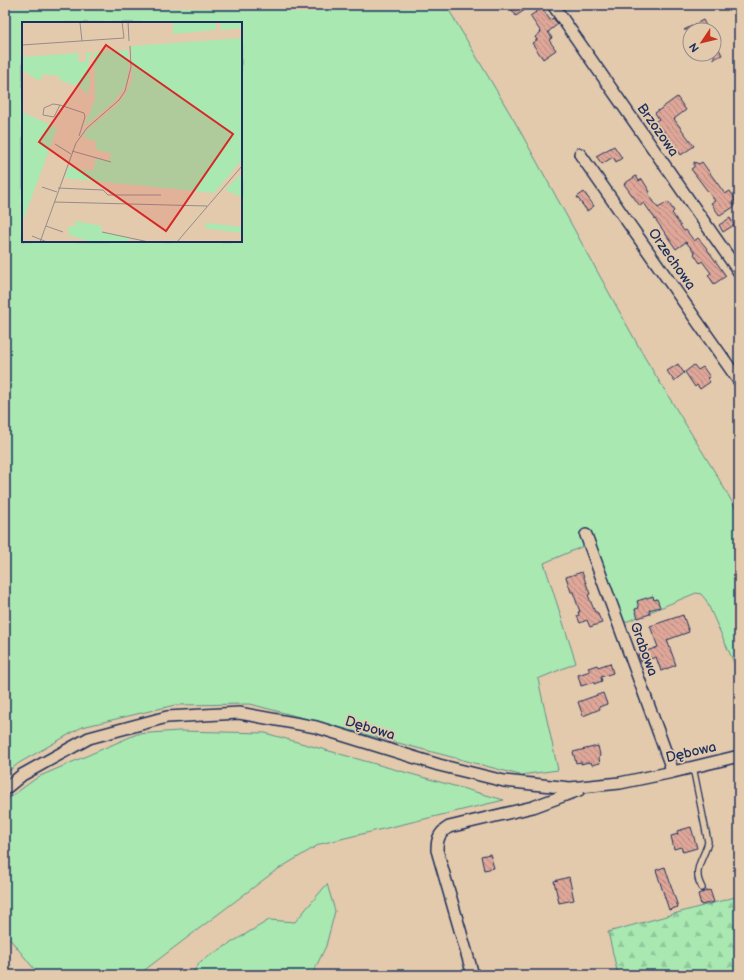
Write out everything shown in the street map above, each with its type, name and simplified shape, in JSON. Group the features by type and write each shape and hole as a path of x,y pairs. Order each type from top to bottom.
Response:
{"street":[{"name":"Brzozowa","path":"553,5 739,272"},
{"name":"Orzechowa","path":"580,154 739,381"},
{"name":"Grabowa","path":"586,535 673,772"},
{"name":"Dębowa","path":"5,789 22,775 89,738 167,718 239,713 316,727 440,765 504,781 570,788 620,783 739,756"},
{"path":"473,975 437,850 437,840 442,832 449,827 533,807 589,786"}],"lane":[{"path":"693,767 708,842 707,849 698,869 698,875 702,888"}],"green space":[{"path":"5,5 446,5 515,122 645,358 739,514 739,674 706,600 701,594 696,593 621,624 593,542 544,563 576,663 538,679 558,770 520,775 250,704 175,705 82,727 19,763 5,774"},
{"path":"179,731 265,733 504,800 320,844 275,871 138,975 39,975 5,933 5,801 38,777 137,734"},
{"path":"327,884 335,911 326,946 312,975 191,975 201,961 269,920 295,922"},
{"path":"739,896 739,975 618,975 608,932"}],"building":[{"path":"509,5 532,5 516,16"},
{"path":"542,8 550,20 553,18 558,24 548,32 552,38 549,40 556,50 543,59 532,43 537,40 535,37 541,32 530,16"},
{"path":"677,97 686,110 674,119 694,146 681,155 662,129 658,131 653,123 659,119 655,113"},
{"path":"614,146 622,158 616,162 613,157 602,164 596,156"},
{"path":"694,162 699,164 702,162 725,194 730,191 736,200 732,202 735,206 720,216 711,203 715,201 691,169 694,167"},
{"path":"636,176 639,181 642,179 650,192 648,193 658,208 668,202 674,211 672,213 684,231 686,230 694,241 698,238 726,276 714,284 708,275 711,273 702,261 700,263 694,254 695,253 686,242 676,249 644,203 640,206 624,184"},
{"path":"584,192 594,206 587,211 577,197"},
{"path":"730,218 734,225 723,232 719,225"},
{"path":"678,364 684,373 674,381 667,371"},
{"path":"694,365 698,370 703,367 710,377 707,378 710,382 700,389 697,385 695,387 685,372"},
{"path":"582,572 590,594 588,595 595,612 597,612 602,623 590,627 587,620 580,623 577,616 579,615 578,612 580,612 566,577"},
{"path":"653,596 654,600 657,599 660,607 649,610 650,614 638,618 635,609 639,608 637,601"},
{"path":"683,615 689,632 667,640 676,665 661,671 656,657 641,662 638,654 658,647 650,626"},
{"path":"610,663 613,673 601,677 602,681 581,686 578,675 590,671 588,668 597,665 598,667"},
{"path":"603,693 607,704 599,707 600,709 583,716 578,702"},
{"path":"598,746 600,763 592,765 591,762 581,764 581,762 576,763 573,752"},
{"path":"691,827 697,848 683,852 681,847 674,849 671,836 678,834 677,831"},
{"path":"490,854 494,868 484,870 481,856"},
{"path":"665,867 678,907 669,910 656,870"},
{"path":"569,877 574,900 559,903 554,881"},
{"path":"710,890 714,902 701,905 698,894"}]}
